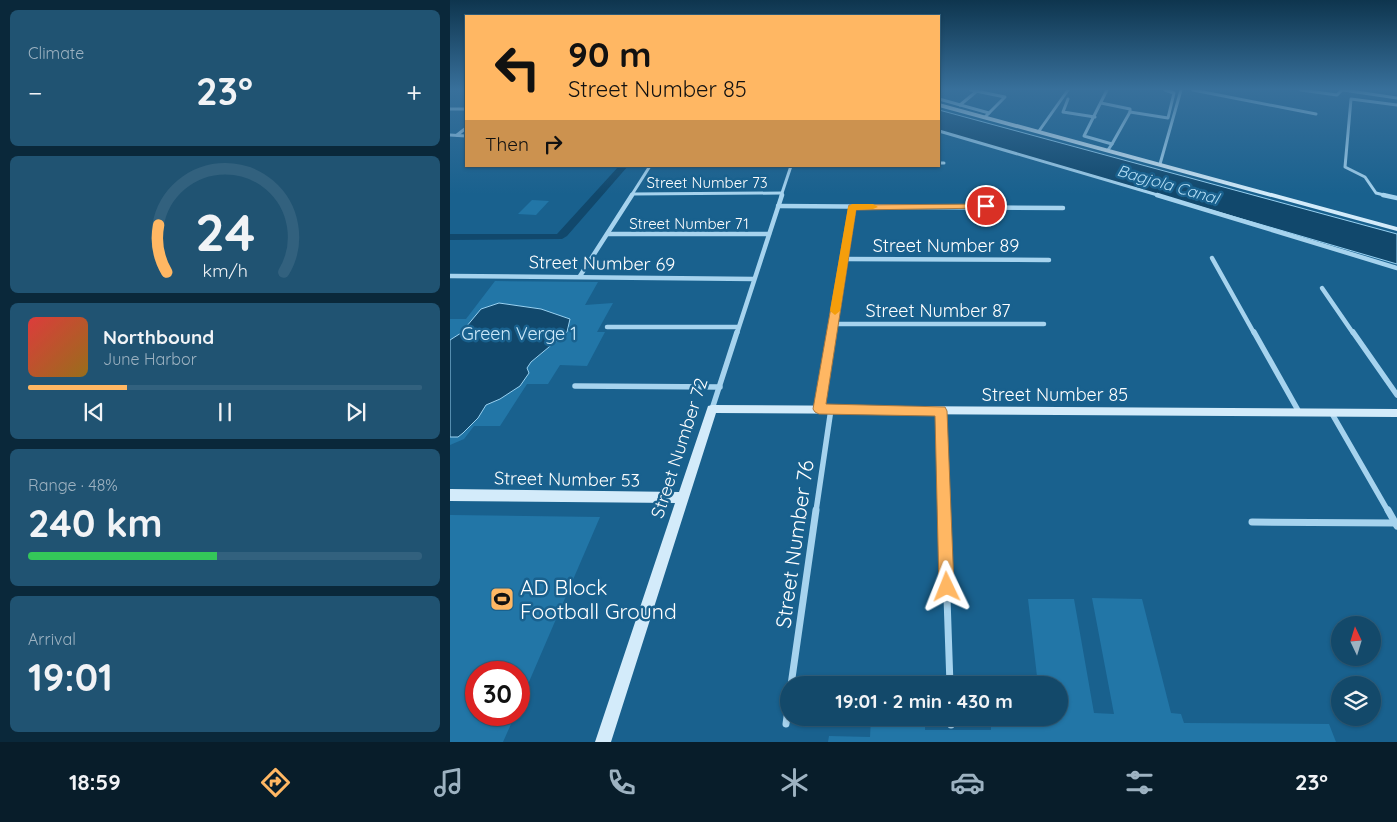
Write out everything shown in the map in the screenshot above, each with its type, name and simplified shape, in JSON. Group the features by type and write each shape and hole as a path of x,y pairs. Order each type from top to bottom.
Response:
{"street":[{"path":"1016,125 1039,132 1082,139 1160,164 1397,229"},
{"path":"1039,132 1045,125"},
{"path":"1082,139 1090,125"},
{"path":"1110,147 1123,125"},
{"path":"1160,164 1171,125"},
{"path":"1348,125 1344,167 1365,176 1376,194 1397,198"},
{"path":"456,135 465,129"},
{"path":"940,131 1203,208 1397,268"},
{"path":"450,135 465,136"},
{"path":"580,276 649,167"},
{"name":"Street Number 72","path":"603,742 791,167"},
{"name":"Street Number 73","path":"632,194 782,193"},
{"path":"778,206 1063,208"},
{"path":"819,409 852,207"},
{"name":"Street Number 71","path":"608,234 769,234"},
{"name":"Street Number 89","path":"843,258 1049,260"},
{"path":"1212,258 1298,412"},
{"name":"Street Number 69","path":"450,276 754,279"},
{"path":"1322,288 1397,395"},
{"name":"Street Number 87","path":"833,324 1044,324"},
{"path":"607,327 738,327"},
{"path":"575,386 720,387"},
{"name":"Street Number 85","path":"712,408 1397,413"},
{"name":"Street Number 76","path":"792,676 831,408"},
{"path":"941,411 950,676"},
{"path":"1331,412 1396,525"},
{"name":"Street Number 53","path":"450,495 683,498"},
{"path":"1252,522 1396,525"}],"green space":[{"path":"532,200 549,201 536,215 518,214"},
{"name":"Green Verge 1","path":"495,281 598,282 585,305 613,303 597,332 605,332 587,366 560,365 548,384 527,384 500,426 474,426 464,439 450,445 450,319 466,319"},
{"name":"AD Block Football Ground","path":"450,515 600,517 530,679 530,661 465,661 465,726 510,726 503,742 450,742"},
{"path":"1092,598 1142,599 1171,713 1181,714 1184,723 1329,724 1336,742 828,742 829,736 870,737 871,726 925,726 925,730 991,730 991,726 1068,726 1068,676 1037,676 1028,599 1074,599 1094,713 1114,714"}],"water":[{"name":"Bagjola Canal","path":"940,125 993,125 1397,234 1397,264 940,131"},
{"path":"499,303 541,309 570,319 567,332 531,362 527,368 529,373 520,386 500,399 486,405 478,418 458,437 450,437 450,340 461,333 481,309"}],"waterway":[{"path":"450,237 559,237 564,234 623,167"}],"slow traffic":[{"path":"835,311 852,207 873,207"}],"place":[{"name":"AD Block Football Ground","path":"502,599"}],"route":[{"path":"947,587 941,411 819,409 852,207 986,206"}]}
